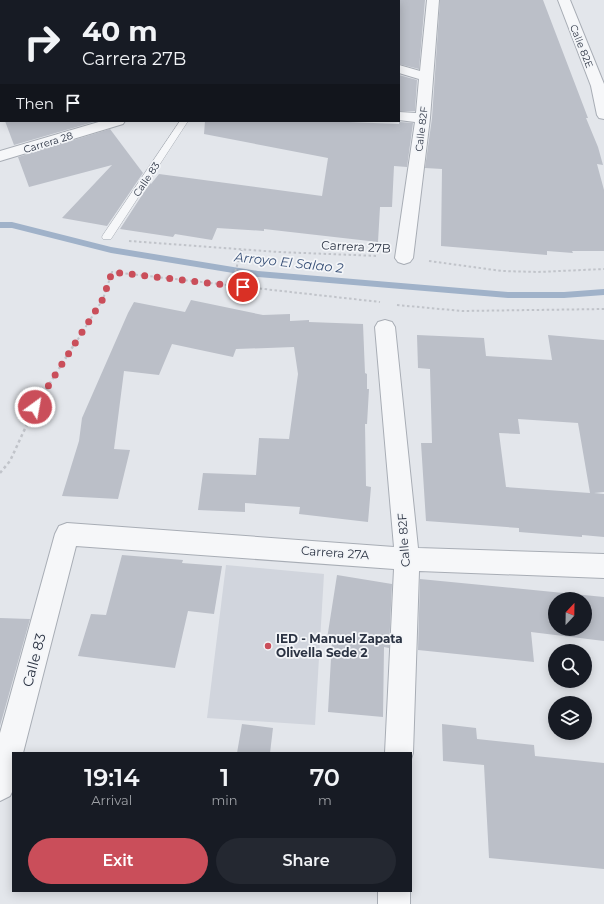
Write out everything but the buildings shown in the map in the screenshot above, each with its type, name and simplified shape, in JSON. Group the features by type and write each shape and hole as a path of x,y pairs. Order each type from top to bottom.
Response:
{"street":[{"name":"Calle 82F","path":"404,258 423,118 425,76 433,0"},
{"name":"Calle 82E","path":"564,0 598,86 604,115"},
{"path":"400,69 425,76"},
{"path":"400,116 423,118"},
{"name":"Carrera 28","path":"0,156 115,122"},
{"name":"Calle 82F","path":"385,327 407,559 399,752"},
{"name":"Carrera 27A","path":"67,534 407,559 604,566"},
{"name":"Calle 83","path":"0,786 67,534"},
{"path":"394,892 394,904"}],"lane":[{"name":"Calle 83","path":"107,237 183,122"}],"path":[{"name":"Carrera 27B","path":"107,237 132,241 242,250 404,258 523,272 604,269"},
{"path":"231,285 242,250"},
{"path":"0,473 10,461 35,407 103,299 112,272 384,303"},
{"path":"391,304 462,311 604,309"}],"shaded area":[{"name":"IED - Manuel Zapata Olivella Sede 2","path":"226,565 324,574 315,725 207,718"}],"waterway":[{"name":"Arroyo El Salao 2","path":"0,225 12,225 111,250 258,274 508,295 564,295 604,292"}],"place":[{"name":"IED - Manuel Zapata Olivella Sede 2","path":"268,646"}],"route":[{"path":"35,407 103,299 112,272 243,287"}]}
